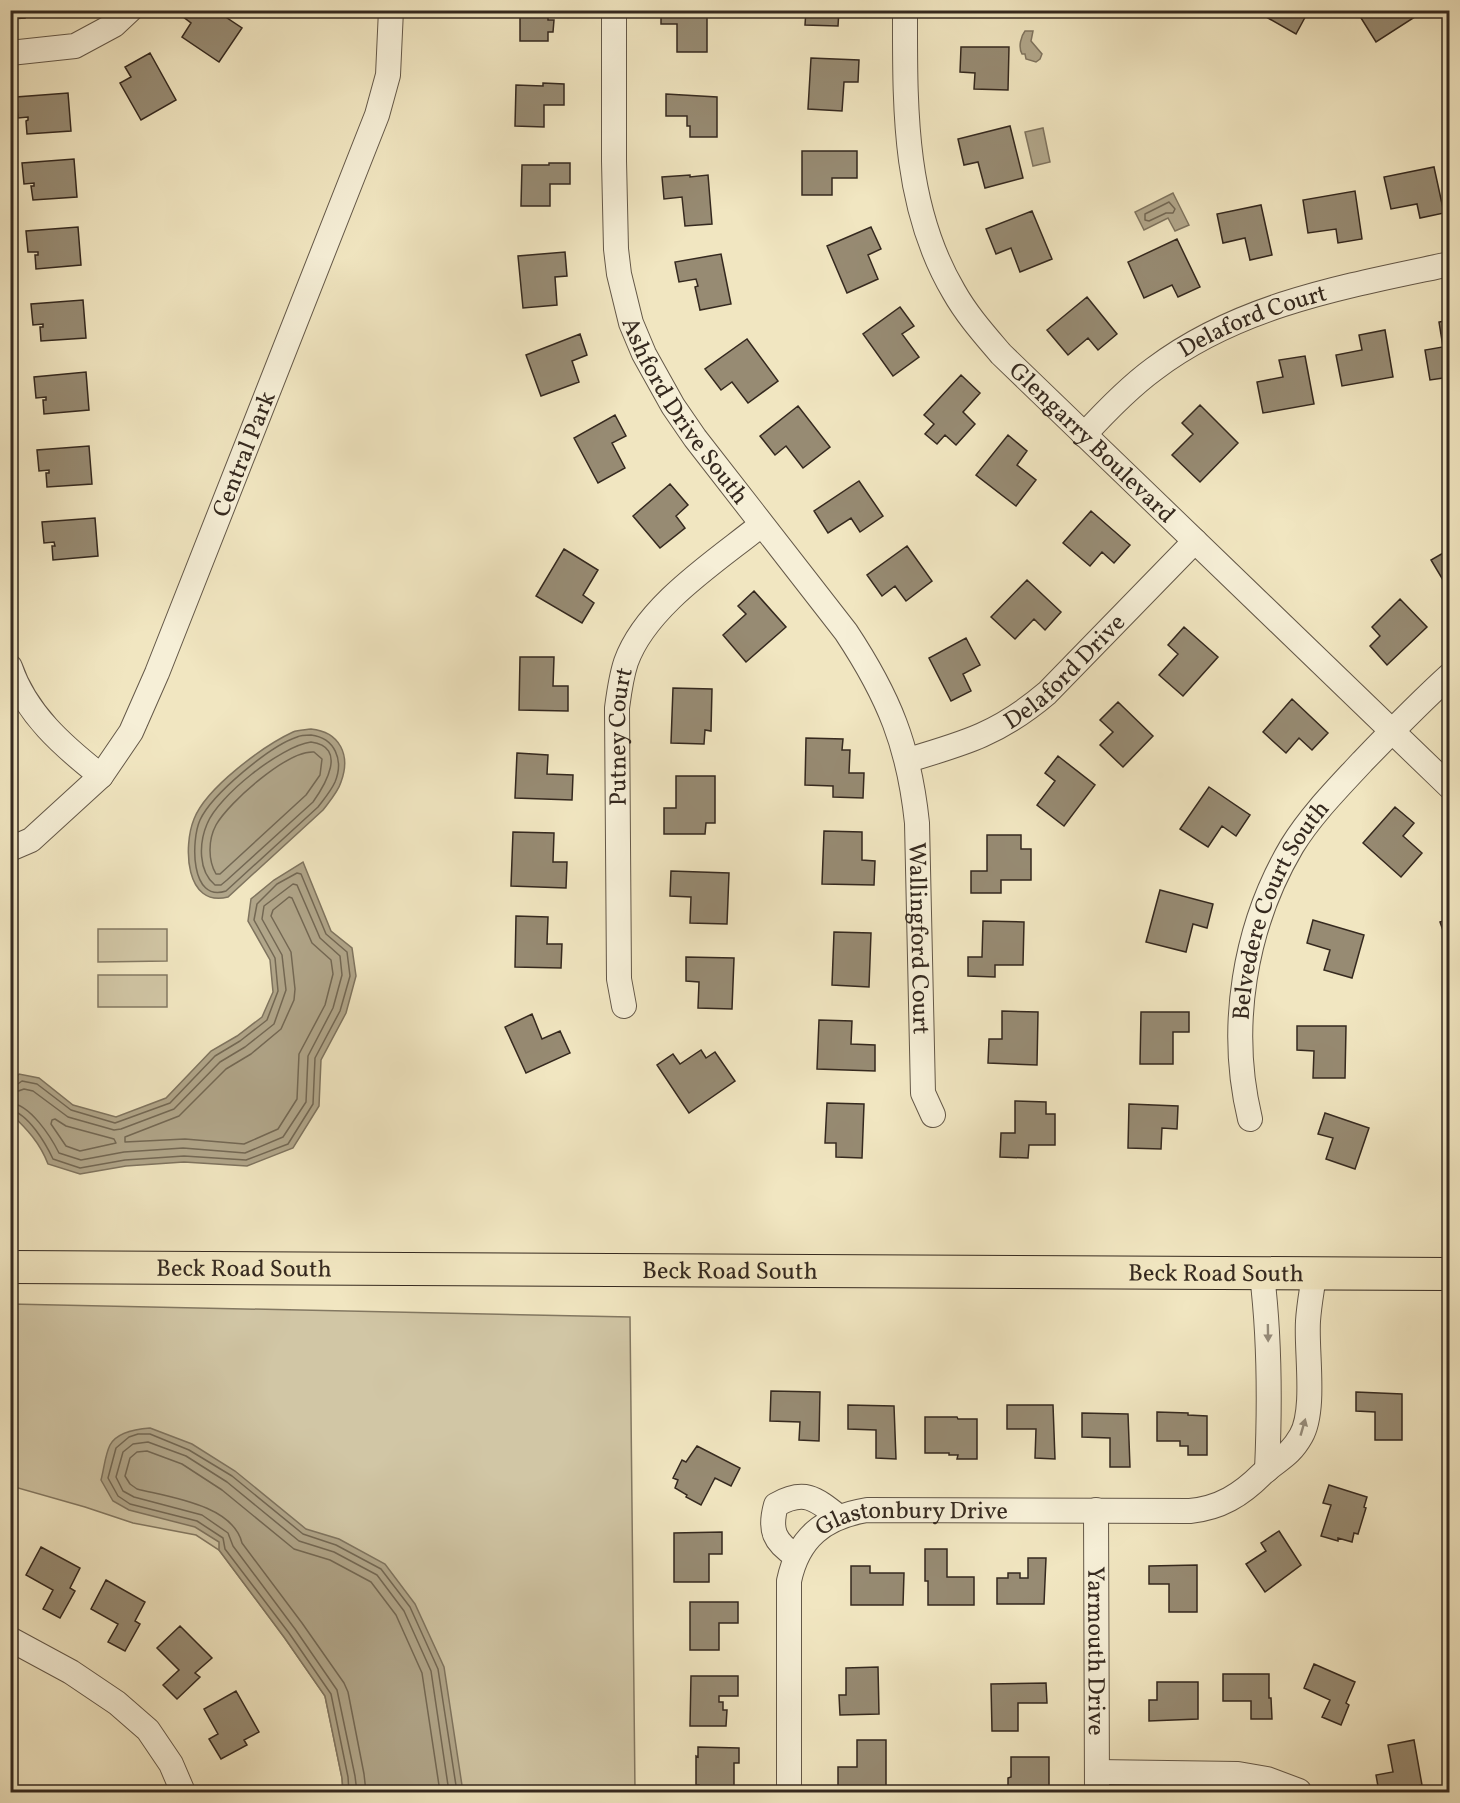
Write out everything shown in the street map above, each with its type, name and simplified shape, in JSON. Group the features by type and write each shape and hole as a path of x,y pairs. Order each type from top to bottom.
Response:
{"main road":[{"name":"Beck Road South","path":"10,1267 1262,1275 1449,1274"}],"street":[{"path":"10,52 75,46 114,25 130,10"},
{"name":"Central Park","path":"10,849 31,840 101,776 131,732 157,673 377,115 388,75 391,10"},
{"name":"Ashford Drive South","path":"614,10 616,249 627,307 644,354 674,406 761,525 846,632 866,663 891,711 908,760"},
{"name":"Glengarry Boulevard","path":"905,10 905,110 909,158 919,206 928,238 954,292 973,321 1001,354 1449,787"},
{"name":"Delaford Court","path":"1084,435 1117,400 1154,369 1185,347 1227,325 1313,294 1449,264"},
{"name":"Putney Court","path":"624,1006 619,979 617,708 626,663 642,631 660,608 761,525"},
{"name":"Delaford Drive","path":"908,760 978,739 1004,726 1028,709 1047,693 1195,541"},
{"path":"10,667 15,681 37,718 67,749 101,776"},
{"name":"Belvedere Court South","path":"1250,1119 1243,1089 1241,1008 1248,961 1257,925 1272,884 1293,845 1340,786 1392,730 1449,675"},
{"name":"Wallingford Court","path":"908,760 914,789 917,824 923,1093 933,1114"},
{"path":"1262,1275 1268,1322 1267,1470"},
{"name":"Glastonbury Drive","path":"789,1792 787,1596 796,1556 815,1532 839,1516 867,1510 1200,1510 1222,1504 1246,1490 1267,1470 1287,1456 1303,1433 1308,1408 1308,1322 1314,1275"},
{"path":"796,1556 776,1539 772,1521 776,1505 791,1497 805,1497 819,1501 839,1516"},
{"name":"Yarmouth Drive","path":"1096,1510 1097,1782"},
{"path":"10,1639 71,1672 117,1703 148,1730 171,1764 183,1792"},
{"path":"1097,1782 1238,1774 1267,1779 1299,1791"}],"shaded area":[{"path":"98,929 167,929 167,961 98,962"},
{"path":"98,975 167,975 167,1007 98,1007"},
{"path":"10,1304 630,1317 635,1792 343,1792 325,1696 219,1550 196,1535 133,1523 11,1486"}],"water":[{"path":"1025,31 1033,31 1031,41 1042,54 1036,62 1026,59 1025,54 1022,54 1020,42"},
{"path":"1043,128 1050,162 1033,166 1025,132"},
{"path":"1173,193 1189,225 1175,231 1168,218 1144,230 1135,212"},
{"path":"311,729 329,735 341,746 345,763 340,786 336,793 323,810 228,897 214,898 203,893 195,884 189,858 191,831 200,807 210,794 237,769 267,747 293,732"},
{"path":"303,862 331,931 352,948 356,976 346,1013 321,1060 319,1106 293,1148 247,1166 184,1162 126,1166 80,1174 48,1164 41,1149 11,1114 11,1083 19,1074 39,1078 73,1105 116,1117 166,1098 211,1051 237,1036 262,1017 273,992 270,960 248,921 251,899 274,880"},
{"path":"150,1428 192,1444 235,1471 306,1529 339,1539 385,1564 415,1604 444,1667 463,1792 343,1792 325,1696 219,1550 219,1542 195,1527 129,1510 113,1501 101,1480 107,1453 113,1441 127,1432"}],"building":[{"path":"10,10 24,10 25,18 10,19"},
{"path":"186,10 215,10 242,28 219,62 182,37 191,23 182,16"},
{"path":"520,10 567,10 567,12 548,12 548,20 554,20 553,32 548,32 548,41 520,41"},
{"path":"661,10 707,10 707,52 677,52 677,24 661,24"},
{"path":"806,10 839,10 838,26 805,25"},
{"path":"1254,10 1309,10 1296,34"},
{"path":"1356,10 1419,10 1421,13 1376,42"},
{"path":"961,47 1009,47 1008,90 974,89 975,73 960,72"},
{"path":"150,53 176,100 141,120 120,83 131,77 125,67"},
{"path":"811,58 859,60 858,82 844,82 842,111 808,109"},
{"path":"543,83 564,84 564,105 544,105 544,127 515,126 516,85 543,86"},
{"path":"68,93 71,131 27,134 28,117 18,118 16,97"},
{"path":"666,94 717,97 717,137 690,137 687,116 666,116"},
{"path":"1010,126 1023,178 985,188 978,162 964,165 958,139"},
{"path":"802,151 857,151 857,178 832,178 832,195 802,195"},
{"path":"74,159 77,197 33,200 31,186 34,186 34,183 24,184 22,163"},
{"path":"549,163 570,163 570,184 550,184 550,206 521,206 522,165 549,165"},
{"path":"1434,167 1444,213 1420,218 1417,204 1391,209 1384,177"},
{"path":"690,175 690,177 708,175 712,224 685,226 682,197 664,199 662,177"},
{"path":"1355,191 1362,239 1338,243 1336,229 1308,233 1303,200"},
{"path":"1261,205 1272,255 1250,260 1245,238 1223,243 1217,214"},
{"path":"1032,211 1052,259 1020,272 1011,248 996,254 986,229"},
{"path":"78,227 81,265 36,269 35,255 38,255 38,252 28,252 26,231"},
{"path":"871,227 881,249 868,255 878,279 847,293 827,246"},
{"path":"1177,239 1200,287 1178,297 1172,285 1144,298 1128,262"},
{"path":"565,252 567,276 555,277 557,305 523,308 518,256"},
{"path":"721,254 731,304 700,310 695,287 698,286 696,279 679,282 675,262"},
{"path":"1087,297 1117,334 1098,350 1088,338 1068,355 1047,330"},
{"path":"83,300 86,338 41,341 40,327 43,327 43,324 33,325 31,304"},
{"path":"900,307 914,326 902,334 919,357 893,376 863,334"},
{"path":"1450,320 1450,377 1430,380 1425,350 1443,347 1439,322"},
{"path":"1385,330 1393,377 1342,386 1336,355 1362,350 1359,335"},
{"path":"580,334 587,355 572,361 579,382 541,396 526,355"},
{"path":"747,339 778,381 748,403 732,382 721,390 705,369"},
{"path":"1305,356 1314,404 1263,413 1257,382 1283,377 1279,360"},
{"path":"86,372 89,410 44,414 43,400 46,400 46,397 36,398 34,377"},
{"path":"961,375 980,393 963,412 975,424 956,445 945,435 937,444 925,434 934,424 924,415"},
{"path":"1200,405 1238,443 1200,482 1172,455 1193,434 1182,423"},
{"path":"798,406 830,447 803,468 786,446 775,455 760,436"},
{"path":"615,415 626,436 612,443 625,468 598,483 574,438"},
{"path":"1008,435 1027,451 1017,465 1036,480 1016,506 976,475"},
{"path":"89,446 92,484 47,487 46,473 49,473 49,470 39,471 37,450"},
{"path":"859,481 883,516 860,532 851,518 828,533 814,511"},
{"path":"670,484 688,505 676,516 685,528 660,548 633,516"},
{"path":"1091,511 1130,545 1114,563 1102,552 1090,566 1063,543"},
{"path":"95,518 98,556 53,560 54,542 44,543 42,522"},
{"path":"907,546 932,581 906,601 895,586 882,596 867,575"},
{"path":"564,549 598,570 583,595 594,603 582,623 536,596"},
{"path":"1450,549 1450,590 1449,590 1431,560"},
{"path":"1027,580 1061,612 1045,630 1034,619 1015,639 991,617"},
{"path":"754,591 786,627 746,662 723,635 746,614 738,606"},
{"path":"1400,599 1427,627 1387,665 1370,646 1380,636 1372,627"},
{"path":"1184,627 1218,657 1183,696 1159,675 1178,654 1168,645"},
{"path":"966,638 980,665 963,674 971,691 951,701 929,658"},
{"path":"520,657 554,657 553,686 568,686 568,711 519,710"},
{"path":"673,688 712,689 711,731 705,730 704,744 671,743"},
{"path":"1292,699 1328,733 1312,750 1299,738 1286,753 1263,732"},
{"path":"1118,702 1153,736 1123,767 1100,745 1113,732 1100,720"},
{"path":"806,738 843,739 842,750 850,750 849,773 864,773 863,798 833,797 833,786 805,785"},
{"path":"517,753 548,755 547,774 573,775 572,800 515,798"},
{"path":"1058,756 1095,785 1064,826 1037,805 1055,781 1045,773"},
{"path":"676,776 715,776 715,823 706,823 705,834 664,834 664,808 676,808"},
{"path":"1209,787 1250,815 1236,836 1222,826 1208,847 1180,829"},
{"path":"1395,807 1414,823 1403,836 1422,853 1401,877 1363,843"},
{"path":"824,831 862,832 862,860 875,861 874,885 822,884"},
{"path":"513,832 554,833 553,862 567,862 566,888 511,886"},
{"path":"987,835 1021,835 1021,849 1031,849 1031,880 1001,880 1001,893 971,893 971,871 987,871"},
{"path":"671,871 729,873 727,924 690,923 691,897 670,896"},
{"path":"1160,890 1213,904 1207,928 1193,924 1186,952 1146,942"},
{"path":"516,916 548,917 547,944 562,944 561,968 515,967"},
{"path":"1450,919 1450,950 1440,922"},
{"path":"1313,920 1364,935 1352,978 1324,970 1330,950 1307,943"},
{"path":"983,921 1024,922 1023,965 995,965 995,977 968,976 968,957 982,957"},
{"path":"834,932 871,933 869,987 832,985"},
{"path":"686,957 734,958 732,1009 698,1008 699,982 686,981"},
{"path":"1002,1011 1038,1012 1037,1065 988,1063 989,1039 1002,1039"},
{"path":"1141,1012 1189,1012 1189,1032 1173,1032 1173,1064 1140,1064"},
{"path":"532,1014 542,1039 560,1031 570,1053 526,1073 505,1027"},
{"path":"819,1020 852,1021 851,1044 875,1045 875,1071 817,1069"},
{"path":"1297,1026 1346,1026 1345,1078 1313,1078 1314,1051 1297,1050"},
{"path":"701,1050 706,1058 715,1052 735,1081 689,1113 657,1065 673,1054 680,1064"},
{"path":"1015,1101 1046,1102 1046,1114 1055,1114 1055,1145 1029,1145 1028,1158 1000,1157 1001,1133 1015,1133"},
{"path":"827,1103 864,1104 862,1158 836,1157 836,1143 825,1143"},
{"path":"1129,1104 1178,1106 1177,1129 1162,1128 1161,1149 1128,1148"},
{"path":"1325,1113 1369,1128 1355,1169 1326,1159 1333,1138 1318,1134"},
{"path":"771,1391 820,1392 819,1441 799,1440 800,1422 770,1421"},
{"path":"1356,1392 1402,1394 1402,1440 1375,1440 1375,1412 1356,1411"},
{"path":"848,1405 894,1406 896,1459 876,1458 876,1430 848,1429"},
{"path":"1007,1405 1053,1405 1055,1459 1035,1458 1036,1429 1007,1429"},
{"path":"1157,1412 1207,1416 1207,1455 1188,1455 1188,1446 1180,1446 1180,1441 1157,1441"},
{"path":"1082,1413 1128,1414 1130,1467 1110,1467 1110,1438 1082,1437"},
{"path":"925,1417 977,1419 977,1459 957,1459 958,1455 949,1455 949,1453 925,1453"},
{"path":"697,1446 740,1468 731,1486 715,1478 701,1505 675,1488 678,1480 673,1478 682,1460 686,1462"},
{"path":"1329,1485 1367,1497 1358,1534 1354,1533 1352,1542 1321,1536 1331,1505 1323,1503"},
{"path":"1279,1531 1301,1565 1265,1592 1246,1564 1266,1551 1261,1543"},
{"path":"722,1532 722,1554 709,1554 709,1582 674,1582 674,1533"},
{"path":"41,1547 80,1568 70,1588 75,1591 60,1618 43,1609 53,1590 26,1575"},
{"path":"925,1549 947,1549 947,1577 974,1577 974,1605 928,1605"},
{"path":"1028,1558 1046,1558 1044,1604 997,1604 997,1578 1008,1578 1008,1573 1020,1573 1020,1578 1028,1578"},
{"path":"1197,1565 1197,1612 1169,1612 1169,1584 1149,1584 1149,1566"},
{"path":"851,1566 870,1566 870,1573 904,1573 903,1605 851,1605"},
{"path":"106,1580 145,1602 135,1621 140,1624 125,1651 108,1642 118,1624 91,1609"},
{"path":"690,1602 738,1602 738,1623 719,1623 719,1650 690,1650"},
{"path":"180,1626 212,1658 195,1673 200,1677 177,1699 163,1685 179,1670 157,1648"},
{"path":"1314,1664 1355,1682 1346,1703 1349,1705 1341,1725 1322,1717 1330,1700 1304,1688"},
{"path":"878,1667 879,1714 840,1715 839,1695 846,1695 846,1668"},
{"path":"1223,1674 1269,1674 1272,1719 1251,1719 1251,1701 1223,1701"},
{"path":"691,1676 738,1676 738,1696 719,1696 719,1702 723,1702 723,1710 727,1710 726,1726 690,1726"},
{"path":"1157,1682 1198,1682 1198,1719 1149,1721 1149,1700 1157,1700"},
{"path":"1046,1683 1047,1703 1018,1703 1018,1731 992,1731 991,1684"},
{"path":"236,1691 259,1732 244,1740 247,1745 221,1759 209,1739 218,1734 204,1709"},
{"path":"857,1740 886,1740 886,1788 838,1789 838,1767 857,1767"},
{"path":"1414,1740 1422,1785 1379,1792 1376,1775 1393,1772 1388,1745"},
{"path":"698,1747 739,1748 739,1763 734,1763 734,1786 731,1786 730,1792 699,1792 699,1785 696,1785"},
{"path":"1011,1757 1049,1757 1049,1792 1008,1792"}]}
